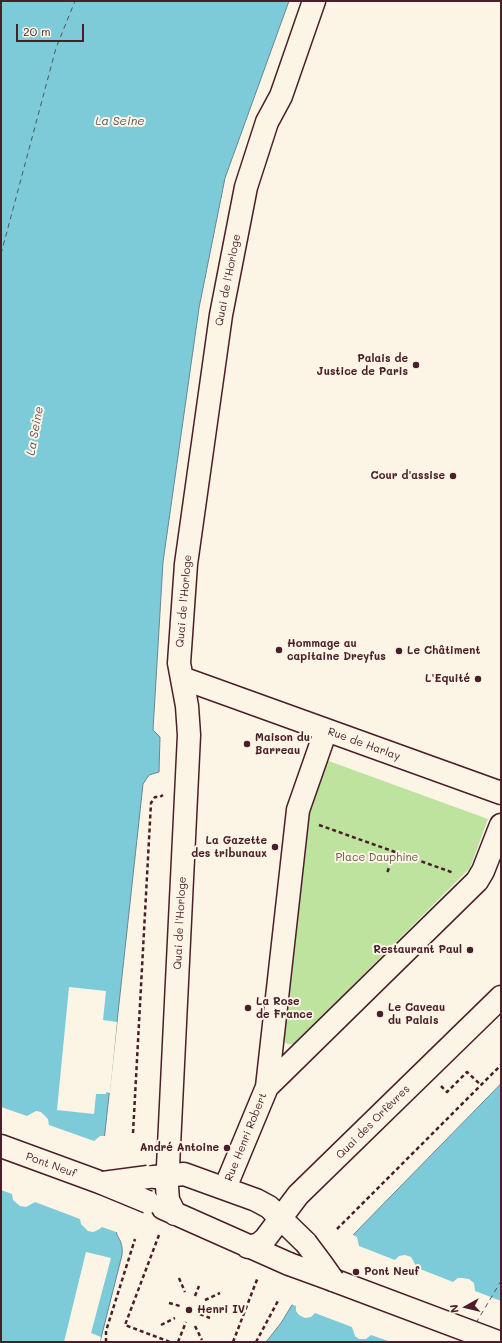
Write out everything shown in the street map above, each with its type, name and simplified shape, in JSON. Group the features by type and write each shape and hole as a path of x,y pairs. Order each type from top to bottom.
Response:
{"street":[{"name":"Quai de l'Horloge","path":"175,1214 158,1176 189,735 187,706 179,663 186,564 221,315 246,187 268,122 281,96 314,1"},
{"name":"Rue de Harlay","path":"182,678 501,793"},
{"path":"267,1087 298,810 326,730"},
{"path":"267,1087 477,881 483,871 501,825"},
{"name":"Quai des Orfèvres","path":"248,1247 259,1244 265,1239 298,1195 501,997"},
{"name":"Rue Henri Robert","path":"225,1188 267,1087"},
{"name":"Pont Neuf","path":"1,1146 102,1183 248,1247 332,1280"},
{"name":"Pont Neuf","path":"102,1183 184,1174 225,1188 263,1204 269,1207 306,1242 332,1280"},
{"path":"332,1280 498,1342"}],"path":[{"path":"133,1133 151,803 155,797 160,797 165,789"},
{"path":"297,818 459,874"},
{"path":"387,873 395,852"},
{"path":"337,1229 501,1065"},
{"path":"439,1084 447,1092 467,1072 481,1085"},
{"path":"159,1235 125,1325 170,1342"},
{"path":"106,1342 106,1331 135,1239"},
{"path":"233,1342 258,1277"},
{"path":"179,1278 185,1292"},
{"path":"195,1296 199,1286"},
{"path":"205,1300 220,1293"},
{"path":"256,1342 279,1299"},
{"path":"169,1302 180,1306"},
{"path":"200,1314 210,1318"},
{"path":"161,1325 175,1318"},
{"path":"178,1342 186,1322"},
{"path":"195,1326 202,1340"}],"green space":[{"name":"Place Dauphine","path":"326,760 488,819 470,868 294,1044 288,1044 283,1038 308,812"}],"water":[{"name":"La Seine","path":"1,1 289,1 225,178 199,308 163,562 153,730 160,737 159,772 149,775 143,784 104,1141 117,1235 121,1244 122,1255 100,1342 1,1342"},
{"path":"501,1084 501,1342 266,1342 281,1323 292,1305 353,1235"}],"pier":[{"path":"69,987 106,991 103,1020 117,1022 110,1093 106,1092 106,1094 96,1094 94,1114 57,1110"},
{"path":"1,1107 27,1116 36,1111 41,1112 48,1119 49,1125 94,1141 100,1136 107,1136 119,1233 102,1227 93,1232 88,1231 81,1224 80,1219 35,1202 26,1207 20,1206 13,1200 12,1194 1,1190"},
{"name":"Pont Neuf","path":"351,1234 357,1237 359,1246 395,1260 399,1256 405,1255 411,1257 415,1267 453,1282 458,1278 469,1279 474,1283 475,1291 501,1301 501,1342 391,1342 371,1335 366,1339 359,1339 355,1336 352,1327 315,1313 311,1317 305,1318 299,1315 296,1311 296,1306 291,1304"},
{"path":"86,1252 111,1258 91,1333 101,1337 100,1342 64,1342"}],"ferry route":[{"path":"1,254 56,48 75,1"},
{"path":"476,1323 501,1281"}],"place":[{"name":"Palais de Justice de Paris","path":"416,365"},
{"name":"Cour d'assise","path":"453,476"},
{"name":"Hommage au capitaine Dreyfus","path":"279,650"},
{"name":"Le Châtiment","path":"399,651"},
{"name":"L'Equité","path":"478,679"},
{"name":"Maison du Barreau","path":"247,744"},
{"name":"La Gazette des tribunaux","path":"275,847"},
{"name":"Restaurant Paul","path":"470,950"},
{"name":"La Rose de France","path":"248,1008"},
{"name":"Le Caveau du Palais","path":"380,1014"},
{"name":"André Antoine","path":"227,1148"},
{"name":"Pont Neuf","path":"356,1272"},
{"name":"Henri IV","path":"189,1310"}]}
